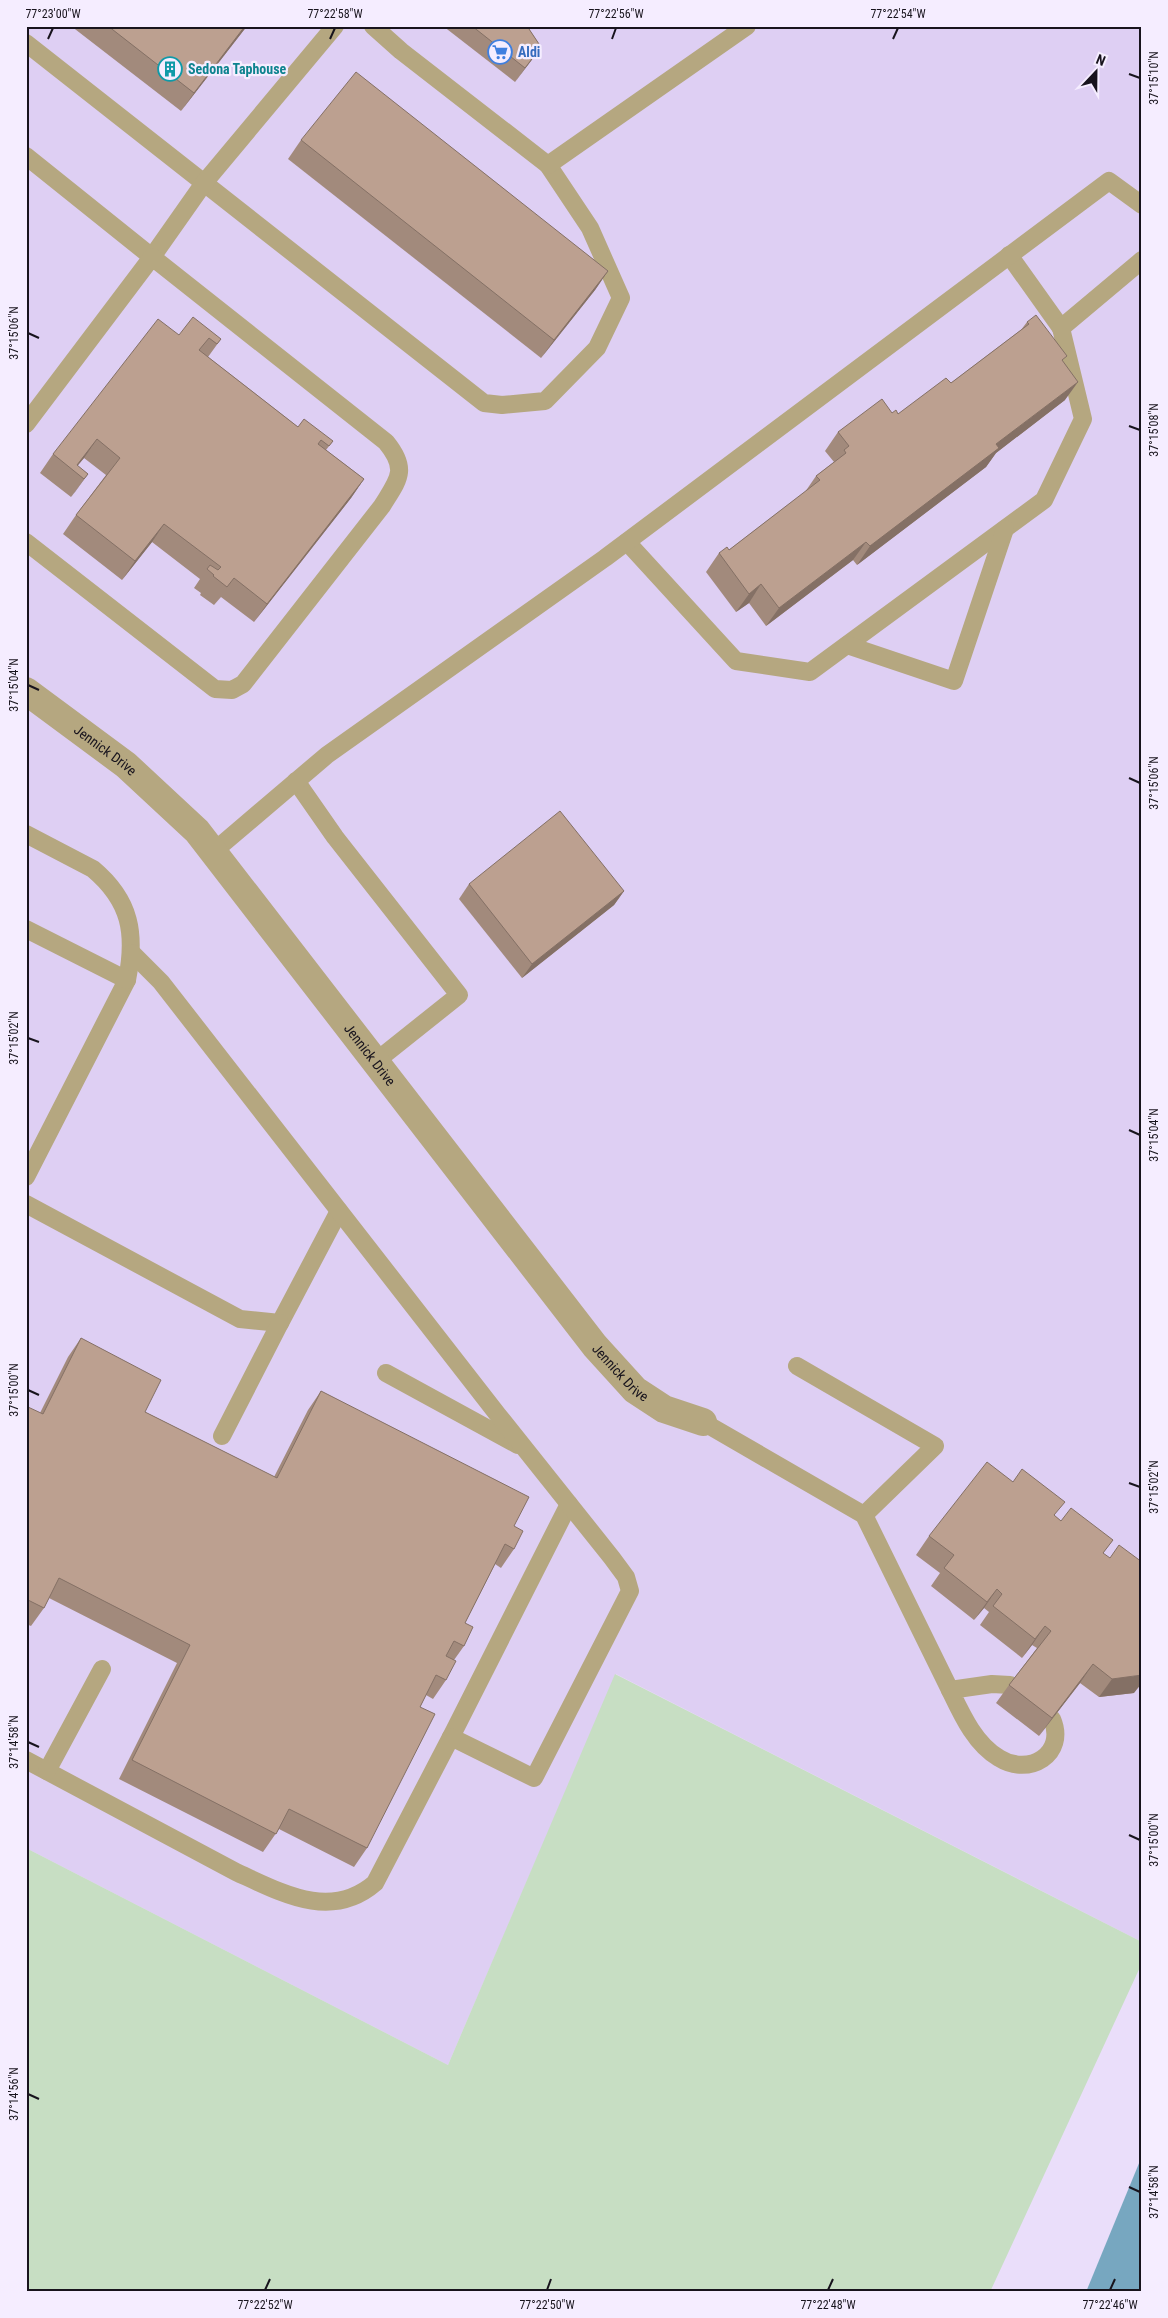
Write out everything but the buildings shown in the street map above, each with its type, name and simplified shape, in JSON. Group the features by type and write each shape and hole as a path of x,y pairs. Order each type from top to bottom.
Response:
{"street":[{"name":"Jennick Drive","path":"26,691 126,765 197,831 595,1346 635,1390 664,1409 703,1422"}],"lane":[{"path":"26,424 152,257 204,183 335,26"},
{"path":"26,43 484,403 502,405 545,401 597,348 621,298 590,228 548,164 402,52 373,26"},
{"path":"548,164 746,26"},
{"path":"26,156 386,442 398,456 399,478 382,506 246,680 232,690 215,689 26,542"},
{"path":"213,852 327,755 627,542 1109,181 1142,205"},
{"path":"627,542 736,661 810,672 1044,500 1083,419 1061,328 1009,255"},
{"path":"1061,328 1142,260"},
{"path":"847,645 954,681 1005,529"},
{"path":"296,781 335,837 459,995 375,1062"},
{"path":"26,834 93,869 102,876 119,899 130,924 132,953 126,980 26,1177"},
{"path":"26,928 126,980"},
{"path":"132,953 161,982 626,1577 630,1591 625,1604 534,1778 451,1737"},
{"path":"26,1204 240,1319 280,1323"},
{"path":"222,1436 339,1211"},
{"path":"797,1366 934,1446 864,1516"},
{"path":"386,1373 525,1449"},
{"path":"703,1422 864,1516 962,1714 982,1746 1000,1759 1025,1766 1041,1760 1054,1747 1057,1731 1052,1719"},
{"path":"26,1760 236,1872 272,1888 300,1898 326,1902 344,1901 362,1894 375,1883 569,1504"},
{"path":"47,1771 102,1669"},
{"path":"950,1690 992,1684 1010,1685"}],"shaded area":[{"path":"26,26 1142,26 1142,1942 616,1674 448,2065 26,1848"}],"green space":[{"path":"615,1674 1142,1942 1142,1963 990,2292 26,2292 26,1848 448,2065"}],"water":[{"path":"1142,2156 1142,2292 1086,2292"}],"place":[{"name":"Aldi","path":"500,52"},
{"name":"Sedona Taphouse","path":"170,69"}]}
